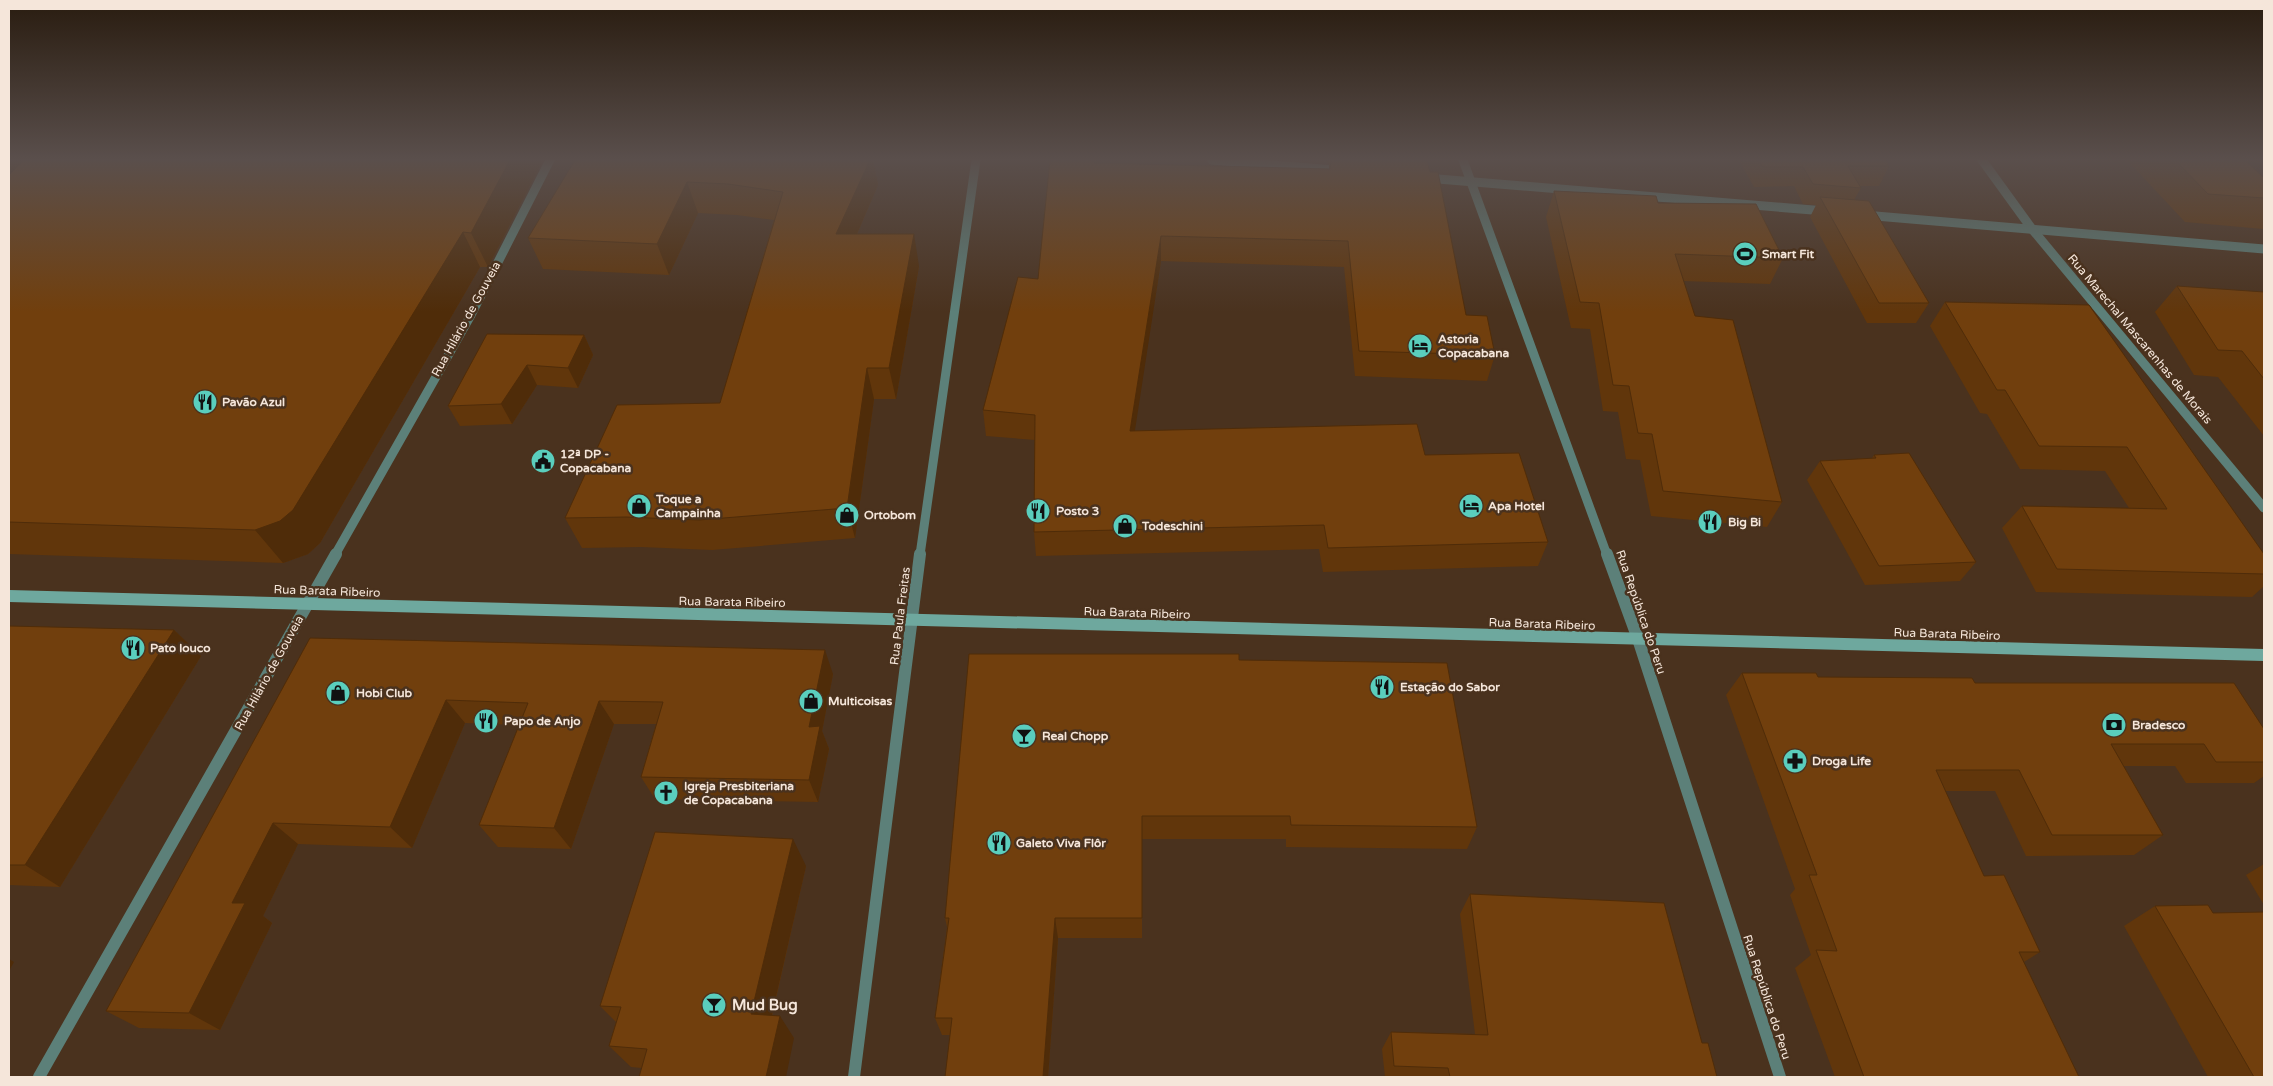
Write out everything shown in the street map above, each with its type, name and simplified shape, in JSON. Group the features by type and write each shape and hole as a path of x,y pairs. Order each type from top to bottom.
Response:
{"main road":[{"name":"Rua Barata Ribeiro","path":"9,596 2264,655"}],"street":[{"name":"Rua Hilário de Gouveia","path":"39,1077 471,315 524,211"},
{"name":"Rua Paula Freitas","path":"854,1077 912,619 969,211"},
{"name":"Rua República do Peru","path":"1481,211 1638,639 1780,1077"},
{"path":"1821,211 1837,212"},
{"name":"Rua Marechal Mascarenhas de Morais","path":"2019,211 2264,508"},
{"path":"1856,214 2264,249"}],"building":[{"name":"Pavão Azul","path":"9,211 483,211 471,233 463,232 293,510 280,521 255,530 9,522"},
{"path":"544,211 673,211 657,244 528,238"},
{"path":"777,211 847,211 836,234 914,234 889,368 867,368 847,508 699,520 626,517 565,518 617,405 720,403"},
{"path":"1045,211 1446,211 1466,315 1487,316 1495,355 1359,351 1348,241 1161,236 1130,431 1417,424 1425,455 1519,453 1548,542 1328,548 1324,525 1034,532 1035,415 983,410 1018,277 1038,279"},
{"path":"1559,211 1759,211 1783,258 1675,254 1695,316 1733,320 1782,502 1663,491 1652,434 1638,433 1629,386 1613,385 1599,303 1580,302"},
{"path":"1828,211 1875,211 1929,303 1879,303"},
{"path":"2177,286 2264,292 2264,379 2242,351 2218,350"},
{"path":"1945,302 2089,305 2264,554 2264,574 2057,569 2022,506 2167,509 2127,447 2039,446 2005,390 1997,390"},
{"path":"487,334 584,335 568,368 527,365 501,404 448,406"},
{"path":"1909,453 1976,562 1879,566 1820,461 1876,458 1874,455"},
{"path":"9,626 174,630 25,865 9,865"},
{"path":"310,638 825,650 809,727 820,726 809,780 641,777 663,702 599,701 554,828 479,825 528,703 446,700 390,827 273,823 232,903 245,903 189,1013 106,1011"},
{"path":"969,654 1239,654 1239,660 1447,663 1477,827 1291,825 1290,816 1142,816 1142,918 1055,918 1043,1077 945,1077 952,1018 935,1018 949,918 945,918"},
{"path":"1742,673 1816,673 1818,677 1972,678 1975,683 2234,683 2264,729 2264,762 2216,762 2204,744 2111,744 2163,835 2052,835 2019,770 1936,770 1984,876 2004,875 2040,952 2019,952 2079,1077 1864,1077 1816,950 1837,951 1809,875 1817,875"},
{"path":"655,832 793,839 751,1014 780,1016 766,1077 639,1077 647,1049 609,1046 621,1007 600,1006"},
{"path":"1470,894 1664,903 1702,1043 1708,1043 1717,1077 1450,1077 1448,1068 1394,1066 1391,1032 1488,1035"},
{"path":"2208,905 2213,913 2264,912 2264,1077 2254,1077 2155,906"}],"place":[{"name":"Smart Fit","path":"1745,254"},
{"name":"Astoria Copacabana","path":"1420,346"},
{"name":"Pavão Azul","path":"205,402"},
{"name":"12ª DP - Copacabana","path":"543,461"},
{"name":"Toque a Campainha","path":"639,506"},
{"name":"Apa Hotel","path":"1471,506"},
{"name":"Posto 3","path":"1038,511"},
{"name":"Ortobom","path":"847,515"},
{"name":"Big Bi","path":"1710,522"},
{"name":"Todeschini","path":"1125,526"},
{"name":"Pato louco","path":"133,648"},
{"name":"Estação do Sabor","path":"1382,687"},
{"name":"Hobi Club","path":"338,693"},
{"name":"Multicoisas","path":"811,701"},
{"name":"Papo de Anjo","path":"486,721"},
{"name":"Bradesco","path":"2114,725"},
{"name":"Real Chopp","path":"1024,736"},
{"name":"Droga Life","path":"1795,761"},
{"name":"Igreja Presbiteriana de Copacabana","path":"666,793"},
{"name":"Galeto Viva Flôr","path":"999,843"},
{"name":"Mud Bug","path":"714,1005"}]}
